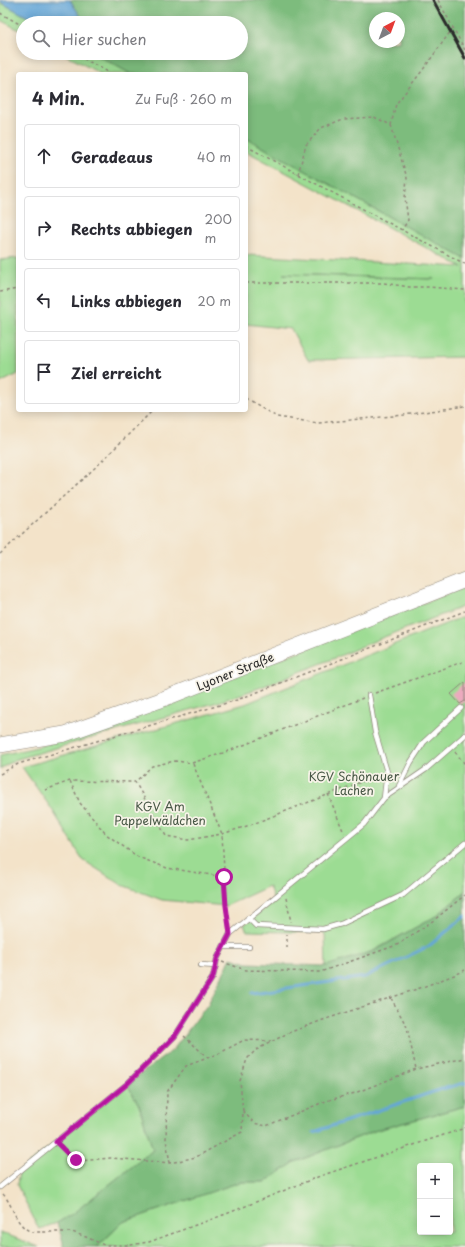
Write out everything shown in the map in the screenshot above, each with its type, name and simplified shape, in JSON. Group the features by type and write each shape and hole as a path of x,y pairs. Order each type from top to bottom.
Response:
{"main road":[{"name":"Lyoner Straße","path":"0,745 65,734 158,701 465,580"}],"lane":[{"path":"369,695 375,732 387,772 384,798"},
{"path":"398,788 411,762 424,742 461,708"},
{"path":"0,1187 127,1084 178,1031 213,977 217,959 230,934 364,824 384,798 425,770 465,735"},
{"path":"248,918 256,926 323,929 341,924 403,894 465,843"},
{"path":"223,947 248,947"},
{"path":"201,965 216,966"}],"path":[{"path":"438,0 465,50"},
{"path":"0,14 16,22"},
{"path":"402,230 408,220 404,198 407,178 391,125 396,104 453,28"},
{"path":"86,60 108,72"},
{"path":"298,174 306,145 321,128 343,119 374,117 391,125"},
{"path":"248,147 465,264"},
{"path":"248,283 384,283 408,288 430,287 465,290"},
{"path":"0,292 16,289"},
{"path":"248,400 277,417 318,423 404,415 465,406"},
{"path":"0,554 98,465 151,412"},
{"name":"Lyoner Straße","path":"0,774 18,764 237,700 465,611"},
{"path":"45,790 70,781 135,782 152,766 175,761 192,763 226,752 369,695 465,661"},
{"path":"457,755 465,764"},
{"path":"192,763 222,834 226,906 230,934"},
{"path":"135,782 166,836 188,840 222,834 250,825 387,772"},
{"path":"70,781 80,803 106,834 138,857 168,868 224,877"},
{"path":"328,794 346,839"},
{"path":"283,891 291,924 287,932 287,948"},
{"path":"217,959 246,970 320,972 398,945 434,920 465,895"},
{"path":"56,1142 72,1158 80,1161 110,1158 170,1163 196,1157 242,1132 243,1111 240,1081 246,1059 256,1050 288,1033 322,1020 435,983 465,970"},
{"path":"391,998 407,1027 416,1069"},
{"path":"178,1031 208,1058"},
{"path":"170,1163 166,1140 167,1092 186,1066 208,1058 244,1040 273,1041"},
{"path":"243,1111 254,1123 266,1126 326,1101 355,1093 416,1069 465,1058"},
{"path":"0,1190 8,1199 20,1224 28,1230 37,1233 72,1232 86,1236 104,1246 131,1245 156,1240 320,1176 465,1128"}],"green space":[{"path":"70,0 465,0 465,259 248,139 248,72 127,72 106,60 248,60 248,16 80,16"},
{"path":"0,2 26,16 16,16 16,28 0,20"},
{"path":"75,60 106,60 127,72 97,72"},
{"path":"248,139 465,259 465,357 308,360 291,329 248,324 248,255 462,267 248,152"},
{"path":"16,258 16,375 0,383 0,260"},
{"path":"465,587 465,606 259,688 218,702 14,760 0,769 0,755 37,747 109,725"},
{"name":"KGV Schönauer Lachen","path":"465,616 465,892 436,916 373,951 326,967 325,933 247,931 244,925 274,901 269,886 226,906 162,900 122,885 83,860 53,811 22,767 245,704"},
{"path":"465,892 465,1106 377,1130 295,1162 265,1182 240,1182 123,1222 97,1247 63,1247 63,1242 57,1223 72,1214 153,1150 139,1105 127,1084 173,1050 208,1004 231,958 248,963 326,966 374,951 436,916"},
{"path":"127,1084 139,1105 153,1150 72,1214 57,1223 39,1229 17,1185 19,1172"},
{"path":"465,1106 465,1247 97,1247 123,1222 240,1182 265,1182 295,1162 377,1130"},
{"path":"0,1232 39,1247 0,1247"}],"water":[{"path":"0,0 70,0 80,16 26,16 0,2"}],"building":[{"path":"465,682 465,701 460,704 451,694"}],"waterway":[{"path":"252,993 365,977 429,946 465,916"},
{"path":"314,1132 442,1089 465,1083"}],"railway":[{"path":"433,0 465,58"}],"route":[{"path":"76,1160 56,1142 127,1084 175,1036 213,977 217,959 230,934 224,877"}],"park label":[{"name":"KGV Am Pappelwäldchen","path":"160,813"}]}
